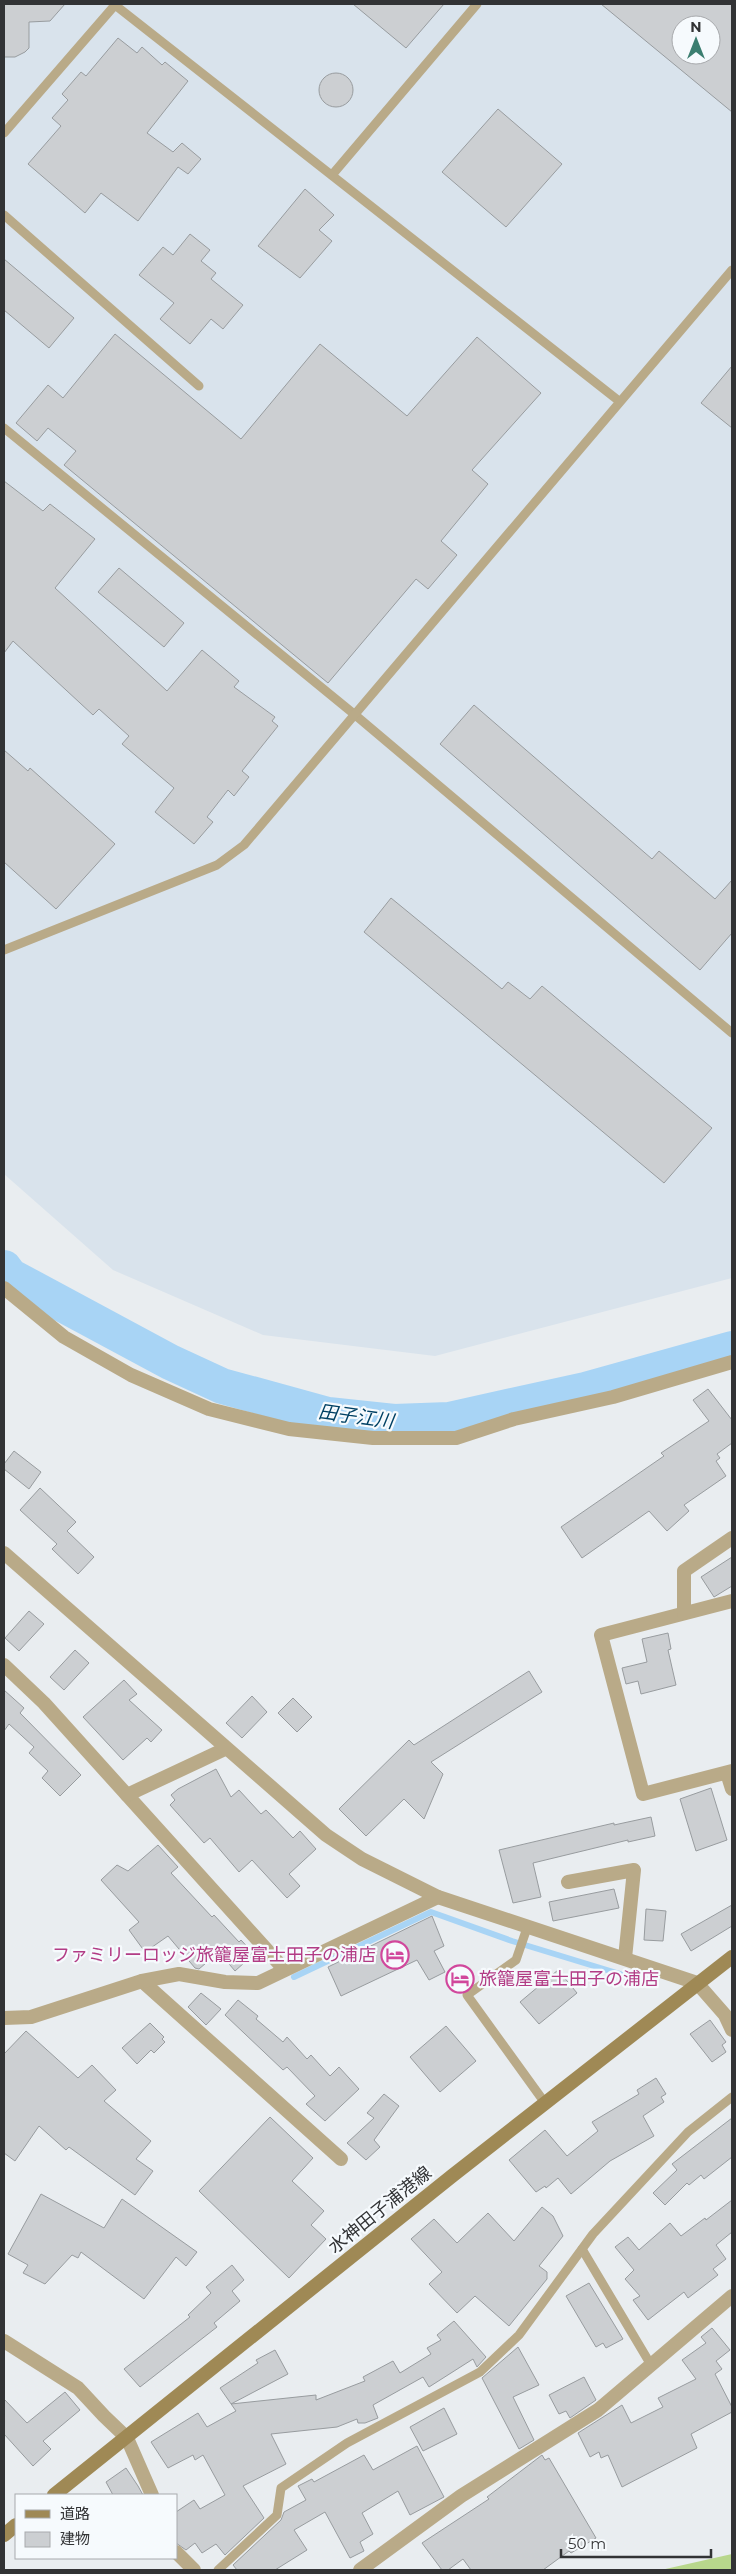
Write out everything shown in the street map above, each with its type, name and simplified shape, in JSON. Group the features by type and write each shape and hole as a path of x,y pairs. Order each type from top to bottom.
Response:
{"main road":[{"name":"水神田子浦港線","path":"55,2494 732,1957"},
{"path":"4,2535 15,2526"}],"street":[{"path":"4,1288 64,1337 132,1375 209,1409 289,1428 372,1438 456,1438 514,1419 612,1397 730,1364"},
{"path":"684,1613 684,1572 732,1538"},
{"path":"4,1553 225,1749 326,1835 362,1859 438,1897 526,1932 625,1958 697,1983 725,2016 732,2030"},
{"path":"732,1601 601,1635 643,1794 730,1772 732,1789"},
{"path":"4,1665 44,1703 284,1970"},
{"path":"127,1795 225,1749"},
{"path":"568,1882 634,1870 625,1958"},
{"path":"4,2018 31,2017 142,1981 179,1974 225,1982 258,1983 438,1897"},
{"path":"142,1981 341,2159"},
{"path":"360,2570 461,2496 598,2410 732,2296"},
{"path":"4,2340 78,2388 127,2438 152,2494"},
{"path":"178,2554 194,2570"}],"lane":[{"path":"332,175 477,4"},
{"path":"4,133 115,5 619,401"},
{"path":"4,215 199,386"},
{"path":"4,950 217,865 244,845 732,270"},
{"path":"4,428 354,714 730,1027"},
{"path":"526,1932 516,1960 467,1995 546,2103"},
{"path":"218,2570 277,2515 281,2488 347,2443 480,2372 519,2334 593,2234 688,2132 732,2097"},
{"path":"582,2249 651,2365"}],"shaded area":[{"path":"4,4 732,4 732,1278 435,1356 263,1335 113,1270 4,1174"}],"green space":[{"path":"732,2554 732,2570 661,2570"}],"building":[{"path":"4,4 65,4 50,21 29,22 29,48 15,57 4,57"},
{"path":"353,4 444,4 406,48"},
{"path":"601,4 732,4 732,112 675,65 721,65 721,15 671,15 671,62"},
{"path":"118,38 137,53 142,47 162,65 165,62 188,81 147,133 173,152 182,143 201,159 188,174 178,167 138,221 101,193 85,213 28,164 61,126 52,118 68,100 62,94 81,72 86,76"},
{"path":"336,73 343,74 348,78 352,83 352,97 348,102 343,106 336,107 329,106 324,102 320,97 319,90 320,83 324,78 329,74"},
{"path":"498,109 562,164 506,227 442,172"},
{"path":"305,189 334,215 319,230 332,241 300,278 258,246"},
{"path":"190,234 210,250 201,261 216,273 211,279 243,305 223,329 211,319 190,344 160,319 174,303 139,275 163,247 173,255"},
{"path":"4,259 74,318 49,348 4,310"},
{"path":"115,334 241,439 320,344 407,416 477,337 541,393 472,470 488,484 441,541 457,555 428,589 416,579 328,683 64,465 76,451 48,428 37,441 16,423 48,385 63,398"},
{"path":"732,366 732,428 701,403"},
{"path":"4,481 43,511 50,504 95,539 55,588 167,691 202,650 239,681 234,687 275,717 272,721 278,726 242,771 249,777 234,796 228,790 207,817 213,822 194,844 155,812 174,788 122,744 129,736 99,709 93,715 13,641 4,653"},
{"path":"119,568 184,623 164,647 98,592"},
{"path":"474,705 652,859 659,851 715,899 732,880 732,933 700,970 440,744"},
{"path":"4,750 28,771 30,768 115,844 56,909 4,862"},
{"path":"391,898 502,989 508,982 530,999 542,986 712,1128 664,1183 364,932"},
{"path":"708,1389 732,1420 732,1443 717,1454 720,1458 716,1461 726,1476 684,1505 689,1511 667,1531 649,1511 582,1558 561,1527 664,1456 661,1453 709,1421 693,1400"},
{"path":"14,1451 41,1472 29,1489 4,1469 4,1464"},
{"path":"40,1488 76,1522 67,1531 94,1557 78,1574 52,1549 57,1544 20,1510"},
{"path":"732,1557 732,1586 714,1597 701,1577"},
{"path":"29,1611 44,1624 19,1651 5,1638"},
{"path":"668,1633 671,1649 668,1650 676,1685 641,1694 638,1681 626,1684 622,1668 647,1662 642,1639"},
{"path":"75,1650 89,1663 64,1690 50,1677"},
{"path":"529,1671 542,1692 431,1762 443,1774 424,1819 404,1799 366,1836 339,1809 409,1740 414,1745"},
{"path":"124,1680 137,1694 129,1700 162,1730 151,1742 147,1738 123,1760 83,1717"},
{"path":"4,1690 24,1708 20,1713 81,1775 60,1796 42,1778 48,1771 29,1753 34,1747 9,1724 4,1731"},
{"path":"252,1696 267,1712 242,1738 226,1723"},
{"path":"293,1698 312,1717 297,1732 278,1713"},
{"path":"216,1769 231,1797 239,1790 261,1814 266,1810 293,1838 300,1831 316,1849 289,1874 300,1886 287,1898 252,1860 239,1872 210,1838 204,1843 170,1805 175,1800 171,1795 178,1789"},
{"path":"711,1788 727,1840 696,1851 680,1799"},
{"path":"651,1817 655,1836 628,1842 628,1840 533,1863 541,1897 513,1903 499,1850 614,1823 614,1825"},
{"path":"158,1845 178,1867 171,1873 212,1917 214,1915 239,1942 241,1940 254,1954 235,1971 219,1952 199,1969 195,1968 168,1936 145,1952 129,1930 139,1922 101,1880 117,1865 128,1871"},
{"path":"614,1889 619,1908 553,1921 549,1902"},
{"path":"732,1905 732,1926 691,1951 681,1934"},
{"path":"646,1909 666,1911 663,1941 644,1940"},
{"name":"ファミリーロッジ旅籠屋富士田子の浦店","path":"432,1916 444,1946 434,1951 445,1972 429,1980 417,1960 341,1996 328,1967"},
{"path":"558,1970 577,1993 539,2024 520,2002"},
{"path":"201,1993 221,2009 206,2025 188,2007"},
{"path":"238,2000 258,2016 256,2019 283,2042 287,2037 307,2059 311,2055 330,2076 339,2067 359,2089 325,2121 306,2104 315,2096 287,2067 283,2070 225,2015"},
{"path":"710,2020 726,2042 722,2045 726,2052 712,2062 690,2034"},
{"path":"150,2023 164,2037 162,2039 165,2042 154,2053 151,2050 137,2064 122,2048"},
{"path":"446,2026 476,2061 440,2092 410,2057"},
{"path":"26,2031 78,2078 92,2065 116,2090 104,2101 151,2141 136,2159 153,2171 135,2195 69,2147 66,2150 39,2126 15,2161 4,2153 4,2054"},
{"path":"656,2078 666,2094 661,2097 664,2102 643,2116 654,2136 610,2161 571,2194 558,2178 546,2188 545,2186 536,2192 509,2160 545,2130 567,2156 598,2131 592,2122 639,2094 637,2090"},
{"path":"384,2094 399,2106 374,2140 380,2147 366,2160 347,2143 374,2118 367,2113"},
{"path":"270,2117 313,2158 292,2181 324,2211 311,2225 326,2239 289,2278 199,2191"},
{"path":"732,2118 732,2157 704,2179 701,2175 689,2185 687,2183 665,2205 653,2193 677,2170 672,2164"},
{"path":"41,2194 104,2228 122,2199 197,2252 186,2266 176,2257 144,2299 81,2252 78,2258 72,2255 45,2284 23,2273 28,2265 8,2254"},
{"path":"732,2200 732,2232 716,2245 726,2259 713,2269 718,2275 688,2298 684,2292 648,2320 633,2300 640,2296 625,2279 634,2270 615,2247 628,2237 639,2250 670,2223 681,2236"},
{"path":"542,2207 553,2216 563,2236 539,2266 547,2272 547,2279 509,2326 475,2296 457,2313 429,2284 442,2272 411,2239 434,2219 457,2243 488,2213 514,2241"},
{"path":"232,2265 244,2280 232,2291 240,2301 214,2323 217,2327 140,2387 124,2369 190,2317 188,2315 211,2293 206,2287"},
{"path":"589,2283 623,2339 606,2348 603,2343 596,2347 566,2296"},
{"path":"454,2321 486,2357 477,2367 473,2359 429,2387 423,2377 373,2405 378,2418 365,2423 358,2423 357,2419 337,2427 271,2434 286,2464 243,2486 264,2518 225,2555 216,2544 202,2553 195,2543 186,2550 178,2544 178,2511 194,2500 200,2509 225,2495 203,2455 195,2460 193,2455 168,2468 151,2442 198,2413 207,2427 236,2411 231,2404 316,2395 316,2400 365,2381 363,2377 393,2361 400,2373 431,2354 427,2348 441,2340 437,2335"},
{"path":"712,2328 730,2350 716,2361 722,2369 715,2374 732,2407 732,2412 691,2434 697,2448 622,2487 608,2455 601,2458 599,2452 590,2457 578,2433 622,2405 631,2423 663,2407 658,2398 696,2379 682,2360 706,2343 701,2337"},
{"path":"518,2347 539,2385 513,2397 534,2440 519,2449 482,2378"},
{"path":"275,2350 288,2374 231,2404 220,2388 258,2363 256,2360"},
{"path":"584,2377 596,2400 570,2418 566,2411 559,2414 549,2395"},
{"path":"65,2392 80,2410 43,2441 51,2449 33,2466 4,2434 4,2399 27,2423"},
{"path":"444,2408 457,2434 423,2451 410,2427"},
{"path":"417,2446 444,2497 410,2515 398,2491 362,2513 373,2534 360,2542 364,2551 350,2558 325,2512 294,2530 307,2550 275,2570 237,2570 233,2565 281,2520 284,2512 306,2500 298,2486 312,2479 314,2482 364,2455 373,2470"},
{"path":"542,2455 545,2460 549,2458 596,2538 571,2553 569,2551 543,2570 471,2570 463,2559 448,2570 442,2570 422,2543 489,2499 487,2497"},
{"path":"126,2468 142,2494 112,2494 106,2482"}],"waterway":[{"name":"田子江川","path":"4,1268 10,1276 170,1362 222,1386 328,1415 394,1422 449,1420 585,1390 732,1349"},
{"path":"294,1977 431,1912 512,1941 643,1981"}],"place":[{"name":"ファミリーロッジ旅籠屋富士田子の浦店","path":"395,1955"},
{"name":"旅籠屋富士田子の浦店","path":"460,1979"}]}
